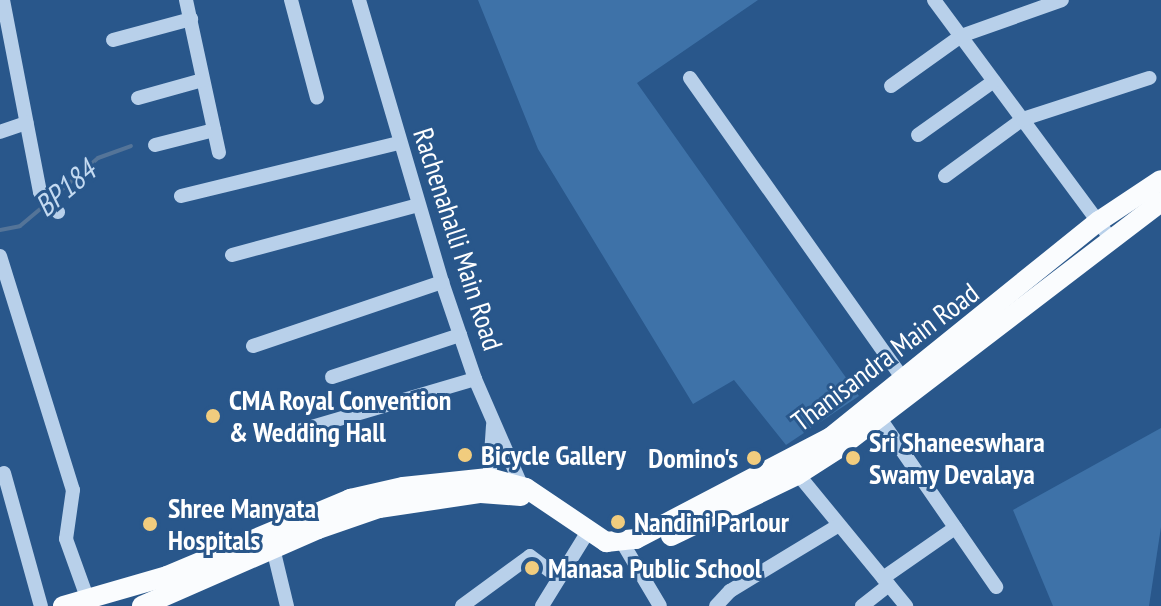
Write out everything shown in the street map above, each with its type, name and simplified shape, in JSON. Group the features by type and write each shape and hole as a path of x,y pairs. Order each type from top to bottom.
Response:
{"main road":[{"path":"1105,230 1161,180"},
{"path":"1105,230 1161,202"},
{"name":"Thanisandra Main Road","path":"793,469 1105,230"},
{"name":"Thanisandra Main Road","path":"625,548 793,469 881,420 1105,230"},
{"path":"63,606 379,508 488,486 526,492 606,553 625,548"},
{"path":"142,606 271,541"}],"street":[{"path":"3,0 40,192 58,212"},
{"path":"186,0 219,152"},
{"path":"291,0 317,98"},
{"name":"Rachenahalli Main Road","path":"359,0 442,282 475,379 526,492"},
{"path":"934,0 1105,230"},
{"path":"891,86 961,36 1062,0"},
{"path":"113,40 191,19"},
{"path":"690,78 905,382"},
{"path":"945,176 1023,119 1149,78"},
{"path":"138,98 203,80"},
{"path":"918,135 994,81"},
{"path":"0,132 26,123"},
{"path":"155,145 214,130"},
{"path":"181,196 399,143"},
{"path":"232,255 418,205"},
{"path":"0,256 73,490 66,539 88,600"},
{"path":"253,346 442,282"},
{"path":"332,377 460,335"},
{"path":"288,434 475,379"},
{"path":"488,486 493,417"},
{"path":"881,420 996,587"},
{"path":"793,469 906,606"},
{"path":"4,473 41,606"},
{"path":"716,606 730,591 839,525"},
{"path":"862,606 886,582 955,528"},
{"path":"542,606 586,535"},
{"path":"271,541 287,606"},
{"path":"625,548 660,606"},
{"path":"462,606 530,556 559,578"}],"shaded area":[{"path":"478,0 758,0 637,83 859,396 786,445 734,380 693,404 538,149"},
{"path":"1161,428 1161,527 1149,606 1053,606 1013,510"}],"waterway":[{"name":"BP184","path":"51,199 98,158 131,146"},
{"name":"BP184","path":"0,230 20,226 45,205"}],"place":[{"name":"CMA Royal Convention & Wedding Hall","path":"213,416"},
{"name":"Bicycle Gallery","path":"465,455"},
{"name":"Domino's","path":"754,458"},
{"name":"Sri Shaneeswhara Swamy Devalaya","path":"853,458"},
{"name":"Nandini Parlour","path":"618,522"},
{"name":"Shree Manyata Hospitals","path":"150,524"},
{"name":"Manasa Public School","path":"532,568"}]}
